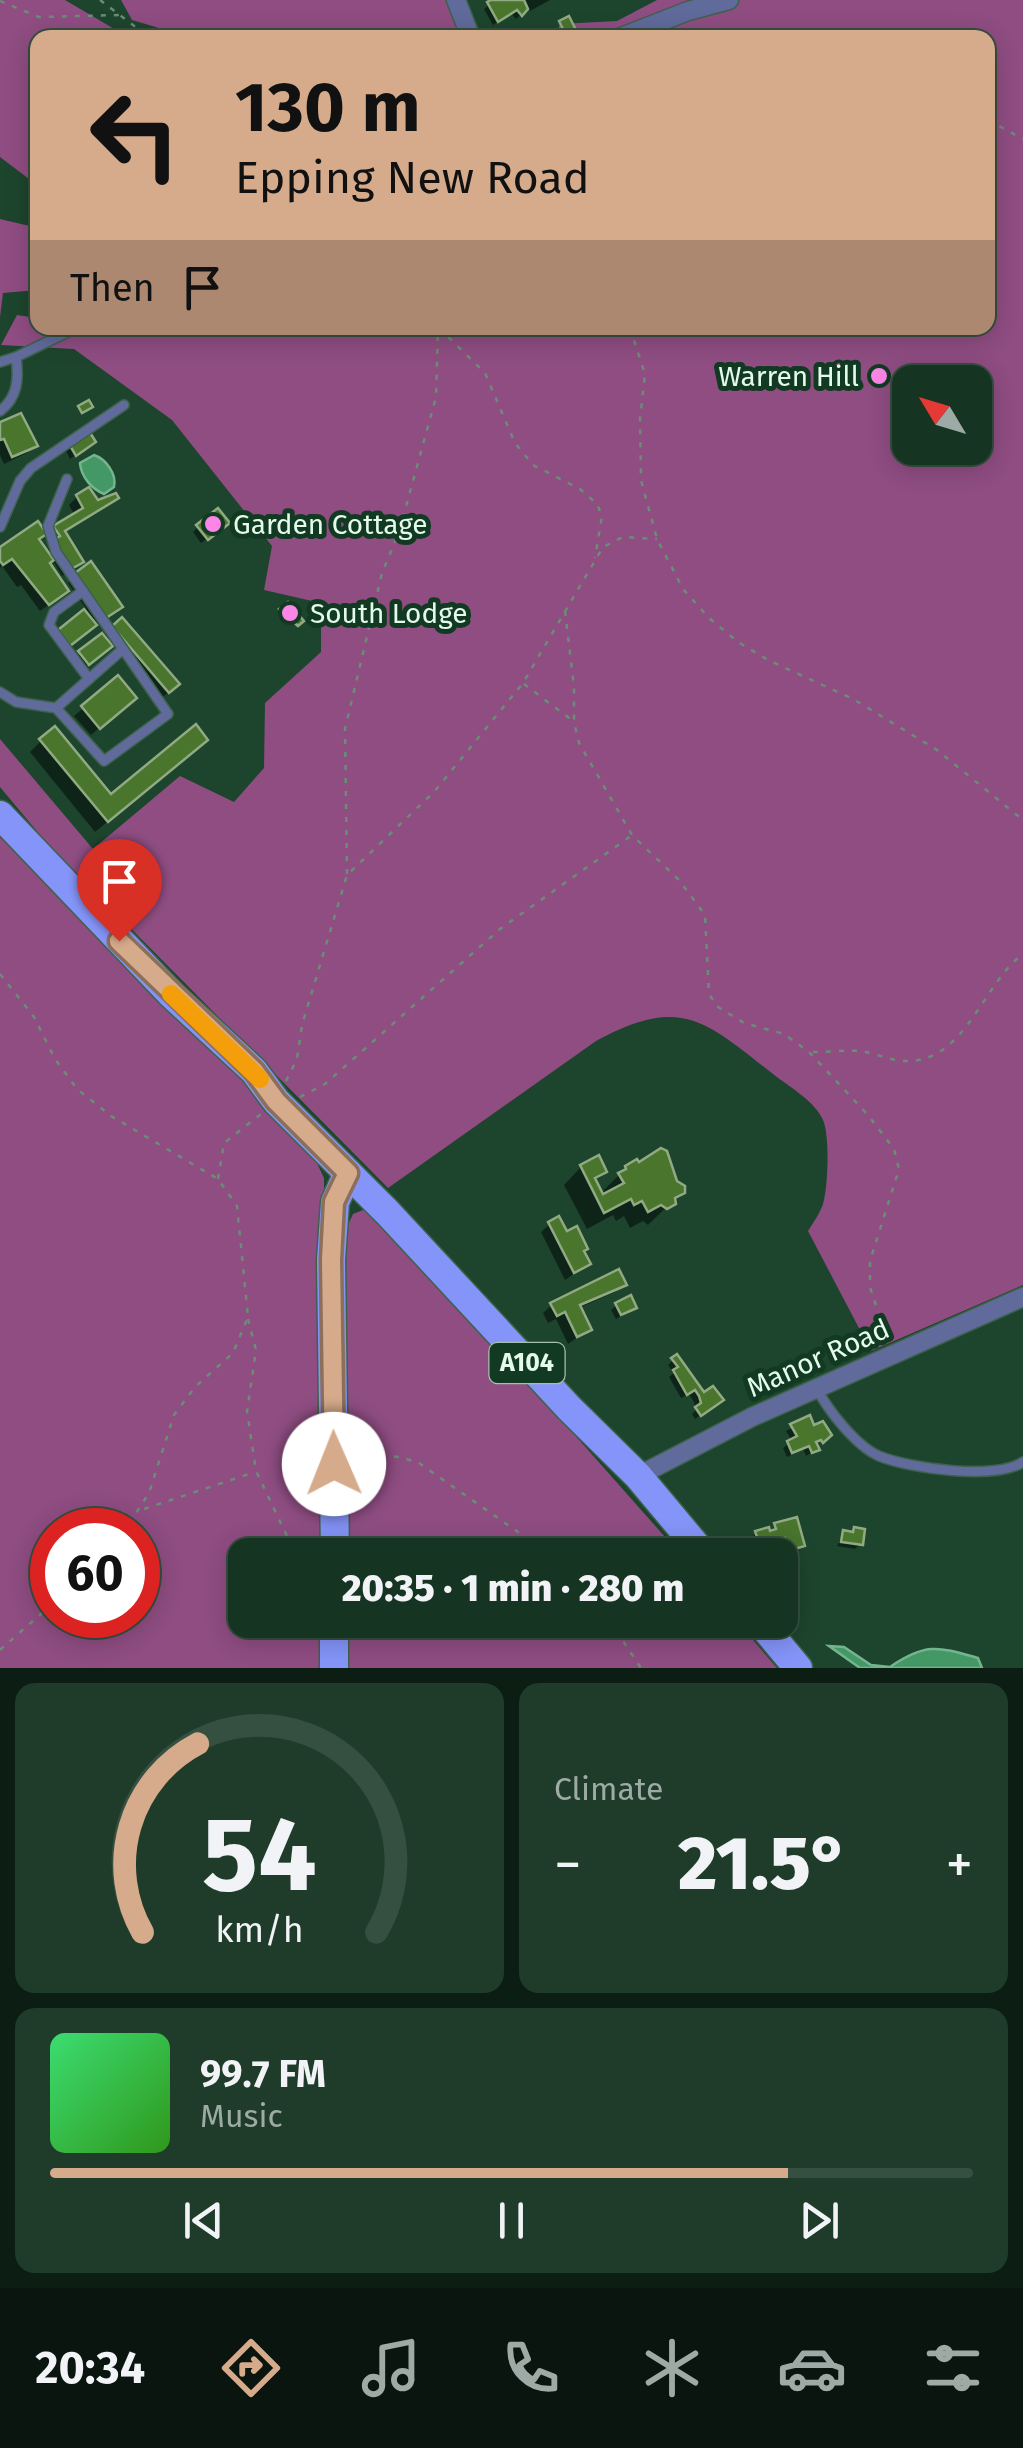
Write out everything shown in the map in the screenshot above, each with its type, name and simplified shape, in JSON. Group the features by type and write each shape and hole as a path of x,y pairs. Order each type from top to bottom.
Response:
{"main road":[{"name":"A104","path":"0,816 172,995 254,1071 276,1101 638,1476 690,1538"},
{"path":"335,1538 331,1260 334,1202 348,1173"},
{"path":"334,1638 334,1668"},
{"path":"773,1638 798,1668"}],"street":[{"path":"456,0 468,30"},
{"path":"642,30 729,0"},
{"name":"Manor Road","path":"638,1476 752,1417 1023,1297"}],"lane":[{"path":"0,362 62,335"},
{"path":"0,412 12,402 19,378 16,357"},
{"path":"0,527 20,481 31,468 124,405"},
{"path":"0,692 16,702 56,708 104,761 168,714 56,552 48,526 67,479"},
{"path":"83,591 54,612 49,624 89,679"},
{"path":"56,708 123,649"},
{"path":"816,1389 827,1408 856,1440 878,1456 946,1469 986,1471 1011,1469 1023,1462"}],"path":[{"path":"100,0 140,30"},
{"path":"0,2 39,17 120,15"},
{"path":"995,124 1023,139"},
{"path":"218,1179 224,1143 276,1101 296,1059 302,1025 347,875 345,729 382,574 398,532 436,397 439,335"},
{"path":"446,335 485,374 515,443 532,465 580,489 598,504 602,516 593,565"},
{"path":"632,335 645,374 640,419 641,480 657,539 684,589 709,618 738,642 853,699 937,750 1022,820"},
{"path":"347,875 434,792 522,683 604,547 623,537 657,539"},
{"path":"565,611 579,743 632,835 679,880 705,915 709,994 718,1008 744,1024 784,1034 809,1052 894,1149 899,1169 870,1261 870,1287 893,1356"},
{"path":"522,683 574,722"},
{"path":"1022,820 1023,812"},
{"path":"276,1101 304,1096 325,1084 500,929 632,835"},
{"path":"809,1052 860,1052 907,1061 934,1054 966,1028 989,990 1023,954"},
{"path":"0,974 34,1018 55,1059 77,1089 111,1116 218,1179 236,1206 248,1317 256,1350 247,1410 256,1471 289,1538"},
{"path":"141,1508 174,1415 195,1386 232,1353 248,1317"},
{"path":"352,1453 419,1462 527,1538"},
{"path":"146,1508 256,1471"},
{"path":"0,1650 30,1623"},
{"path":"621,1638 642,1668"}],"shaded area":[{"path":"0,0 65,0 116,30 30,30 30,180 0,157"},
{"path":"121,0 447,0 457,28 166,30 132,20"},
{"path":"657,0 1023,0 1023,1285 871,1351 808,1231 822,1207 826,1186 823,1120 808,1100 728,1040 690,1020 671,1017 625,1027 596,1041 388,1188 50,847 0,787 0,739 93,849 180,776 234,802 264,768 265,703 321,652 321,603 264,590 272,546 172,420 74,349 1,345 17,315 30,317 30,335 995,335 995,30 558,30 560,24 617,21"},
{"path":"0,219 30,226 30,291 3,293 0,317"},
{"path":"94,455 106,463 114,477 114,487 104,494 82,473 80,463"},
{"path":"0,827 299,1137 324,1178 325,1538 228,1538 228,1638 323,1638 322,1668 0,1668"},
{"path":"368,1208 380,1215 666,1538 341,1538 340,1242 353,1214"},
{"path":"341,1638 751,1638 777,1668 341,1668"},
{"path":"829,1646 844,1647 871,1665 890,1667 914,1653 933,1649 978,1658 982,1668 860,1668"}],"building":[{"path":"524,0 528,9 522,16 517,10 498,22 487,2"},
{"path":"569,16 575,28 564,30 559,21"},
{"path":"89,400 93,407 82,413 78,406"},
{"path":"21,413 38,446 12,457 4,439 0,440 0,422"},
{"path":"89,431 96,442 76,456 69,444"},
{"path":"89,487 98,500 116,493 119,498 65,531 84,562 71,569 53,540 60,536 53,526 83,508 76,495"},
{"name":"Garden Cottage","path":"218,508 230,523 208,540 196,525"},
{"path":"38,521 47,534 39,539 69,591 49,605 12,559 3,565 0,561 0,547"},
{"path":"91,561 123,607 106,618 75,573"},
{"name":"South Lodge","path":"288,602 304,621 298,626 279,609"},
{"path":"84,609 97,625 70,646 58,630"},
{"path":"122,617 180,684 169,693 112,626"},
{"path":"102,633 113,646 89,665 78,651"},
{"path":"118,675 137,698 100,729 81,706"},
{"path":"196,724 208,740 108,822 39,739 55,726 111,794"},
{"path":"661,1148 667,1151 677,1181 685,1186 685,1193 675,1198 676,1204 667,1209 661,1205 648,1212 642,1201 634,1205 631,1199 604,1213 580,1165 599,1155 607,1172 595,1178 603,1194 624,1183 618,1173 625,1166"},
{"path":"559,1216 567,1231 577,1226 588,1249 584,1251 591,1264 574,1273 548,1222"},
{"path":"619,1269 627,1285 580,1305 592,1330 577,1337 565,1312 557,1316 550,1303"},
{"path":"631,1295 637,1308 621,1315 615,1303"},
{"path":"677,1354 704,1392 713,1386 724,1400 701,1416 695,1407 701,1403 699,1396 695,1390 687,1395 673,1370 678,1367 671,1358"},
{"path":"810,1415 814,1425 823,1421 832,1435 823,1443 816,1442 820,1450 812,1453 809,1446 792,1453 787,1441 797,1436 790,1424"},
{"path":"797,1517 805,1546 798,1548 798,1538 757,1538 755,1531 776,1529 774,1523"},
{"path":"854,1527 865,1529 863,1545 841,1542 843,1530 853,1532"}],"slow traffic":[{"path":"171,994 260,1079"}],"place":[{"name":"Warren Hill","path":"879,376"},
{"name":"Garden Cottage","path":"213,524"},
{"name":"South Lodge","path":"290,613"}],"route":[{"path":"119,941 254,1071 276,1101 348,1173 334,1202 331,1260 334,1464"}]}
